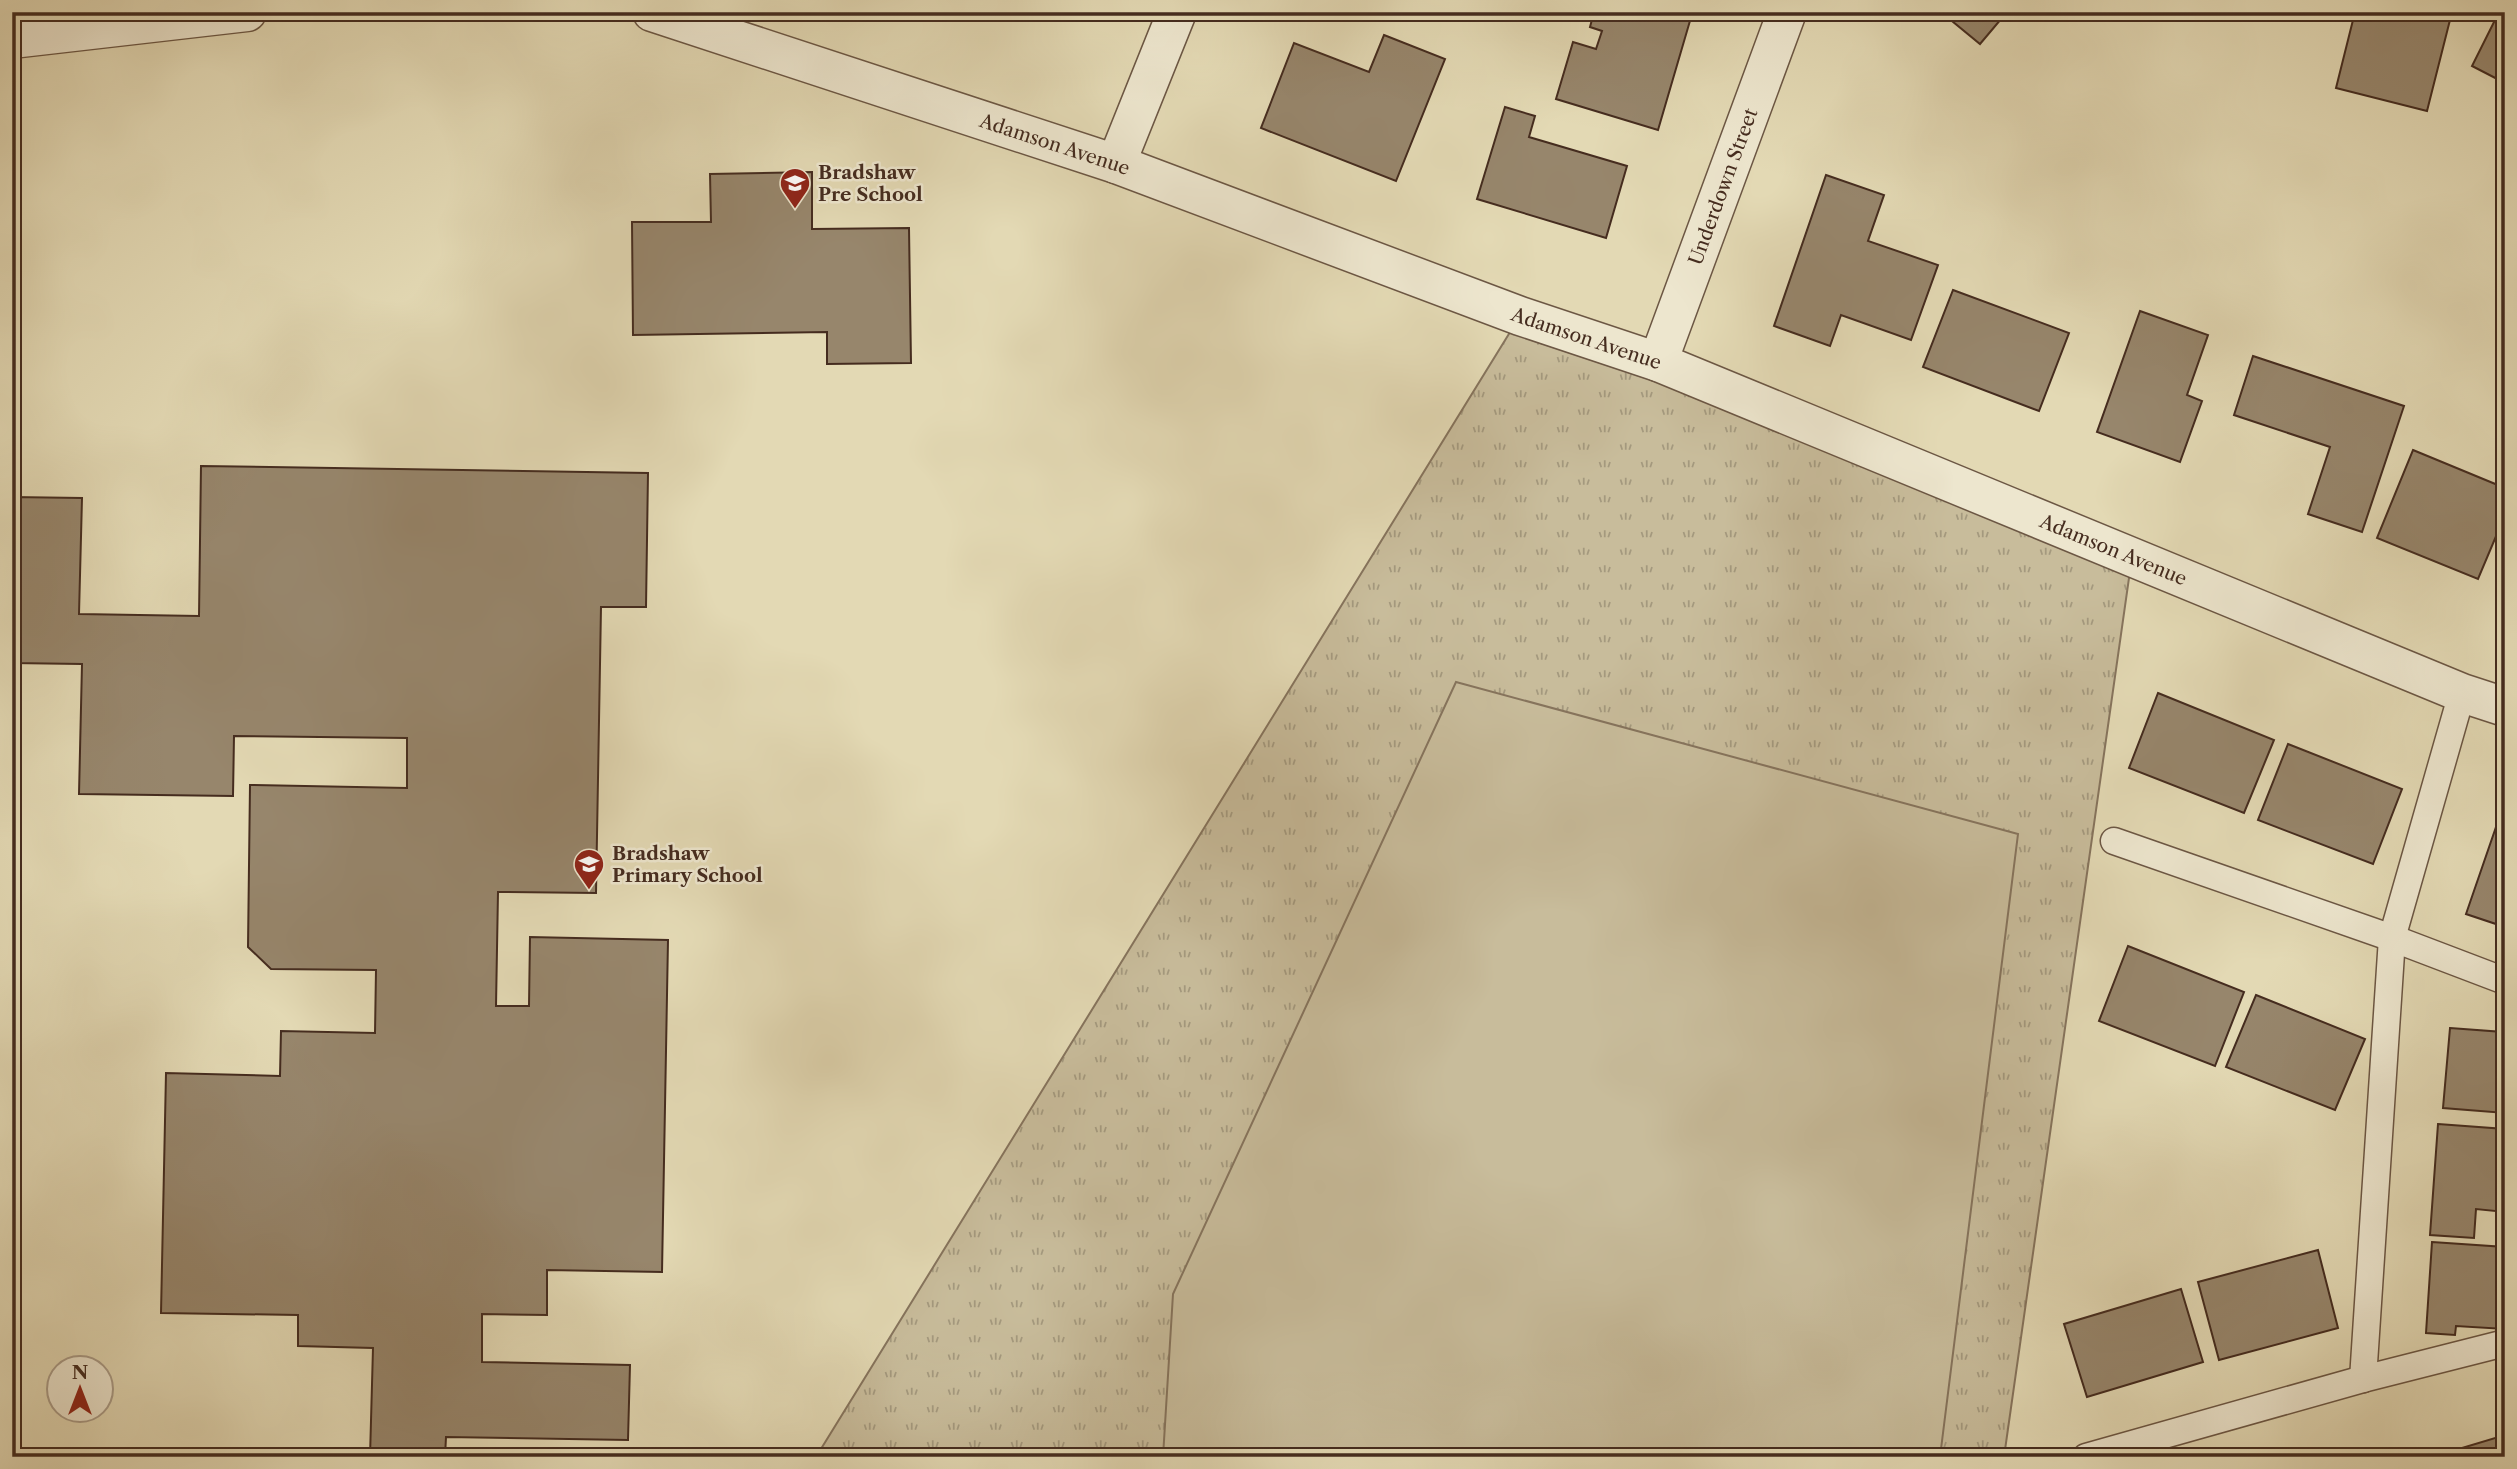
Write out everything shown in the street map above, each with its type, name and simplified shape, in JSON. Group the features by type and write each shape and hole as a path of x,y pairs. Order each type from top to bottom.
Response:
{"street":[{"path":"12,39 247,12"},
{"name":"Adamson Avenue","path":"652,12 1116,164 1520,316 1658,362 2462,692 2505,707"},
{"path":"1116,164 1177,12"},
{"name":"Underdown Street","path":"1658,362 1787,12"}],"lane":[{"path":"2363,1379 2392,938 2462,692"},
{"path":"2114,841 2392,938 2505,981"},
{"path":"2086,1457 2363,1379 2505,1343"}],"green space":[{"path":"1520,316 2132,557 2004,1457 816,1457"},
{"path":"1456,682 2018,834 1940,1457 1163,1457 1173,1294"}],"building":[{"path":"1594,12 1692,14 1658,130 1556,99 1573,42 1596,49 1602,31 1590,27"},
{"path":"1941,12 2007,12 1980,44"},
{"path":"2355,12 2452,12 2427,111 2336,88"},
{"path":"2499,12 2505,12 2505,83 2472,66"},
{"path":"1384,35 1445,59 1396,181 1261,128 1294,43 1369,72"},
{"path":"1505,107 1535,116 1529,137 1627,166 1606,238 1477,199"},
{"name":"Bradshaw Pre School","path":"812,172 812,229 909,228 911,363 827,364 827,332 633,335 632,222 711,222 710,174"},
{"path":"1826,175 1884,195 1868,241 1938,265 1911,340 1841,315 1830,346 1774,326"},
{"path":"1953,290 2069,333 2039,411 1923,367"},
{"path":"2140,311 2208,335 2187,395 2202,401 2180,462 2097,432"},
{"path":"2253,356 2404,406 2362,532 2308,514 2330,447 2234,415"},
{"path":"2413,450 2505,488 2505,515 2478,579 2377,538"},
{"name":"Bradshaw Primary School","path":"201,466 648,473 646,607 601,607 596,893 498,892 496,1006 529,1006 530,937 668,940 662,1272 547,1270 547,1315 482,1314 482,1362 630,1365 628,1440 446,1437 445,1457 370,1457 373,1348 298,1346 298,1315 161,1313 166,1073 280,1076 281,1031 375,1033 376,970 271,969 248,947 250,785 407,788 407,738 234,736 233,796 79,794 82,664 12,663 12,497 82,498 79,614 199,616"},
{"path":"2158,693 2274,740 2244,813 2129,768"},
{"path":"2288,744 2402,789 2373,864 2258,820"},
{"path":"2496,827 2505,830 2505,927 2466,914"},
{"path":"2128,946 2244,992 2215,1066 2099,1021"},
{"path":"2256,995 2365,1039 2335,1110 2226,1067"},
{"path":"2450,1028 2503,1032 2500,1066 2505,1066 2505,1113 2443,1108"},
{"path":"2438,1124 2505,1129 2505,1212 2476,1209 2474,1238 2430,1235"},
{"path":"2432,1242 2505,1247 2505,1329 2456,1326 2455,1335 2426,1333"},
{"path":"2318,1250 2338,1328 2219,1360 2198,1282"},
{"path":"2181,1289 2203,1362 2087,1397 2064,1324"},
{"path":"2505,1435 2505,1457 2432,1457"}],"place":[{"name":"Bradshaw Pre School","path":"795,210"},
{"name":"Bradshaw Primary School","path":"589,891"}]}
